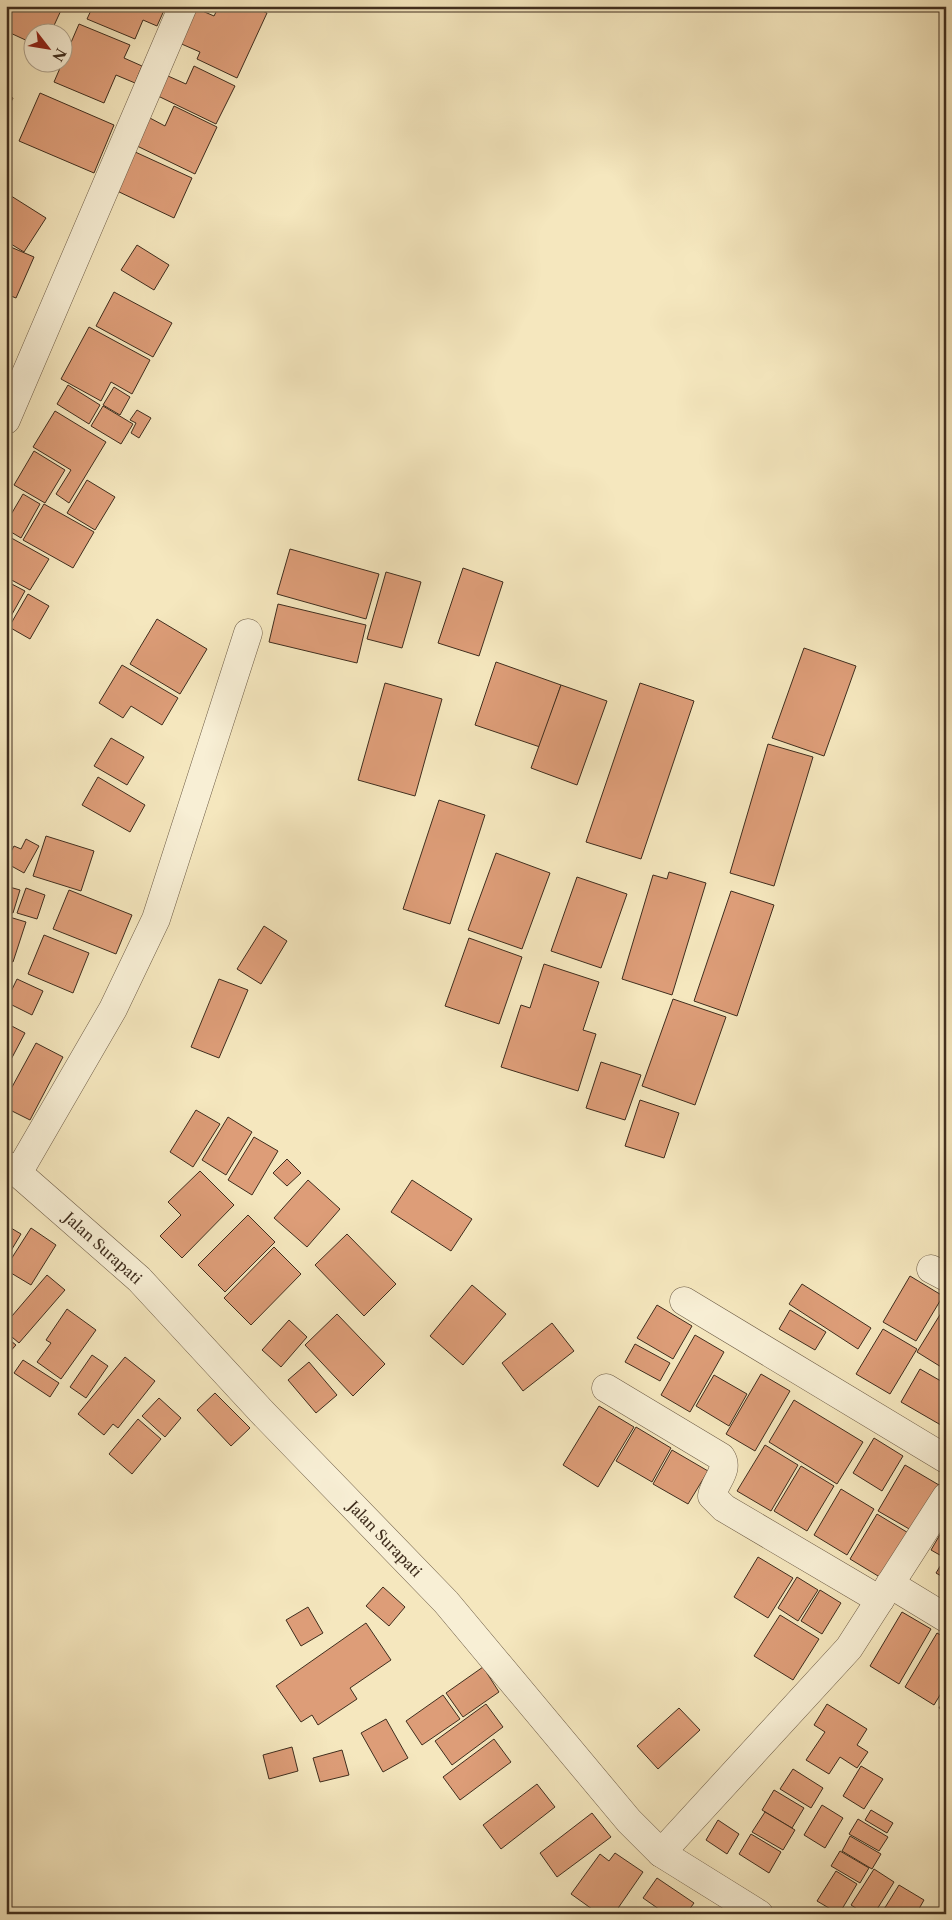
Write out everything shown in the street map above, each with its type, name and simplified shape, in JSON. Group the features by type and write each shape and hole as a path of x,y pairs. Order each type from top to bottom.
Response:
{"street":[{"path":"6,420 183,6"},
{"path":"12,1169 113,1009 156,919 248,633"},
{"name":"Jalan Surapati","path":"12,1169 139,1279 268,1418 446,1602 629,1821 661,1852 759,1914"},
{"path":"684,1301 946,1459"},
{"path":"606,1388 721,1457 725,1467 713,1489 712,1496 724,1508 885,1592 946,1618"},
{"path":"661,1852 849,1648 946,1497"}],"building":[{"path":"6,6 63,6 56,22 22,22 22,38 6,31"},
{"path":"93,6 166,6 157,26 143,20 135,39 87,19"},
{"path":"219,6 251,6 267,13 237,78 197,59 200,52 177,42 193,7 214,16"},
{"path":"79,24 130,45 124,58 142,66 135,83 116,75 104,103 54,82 58,72 72,72 72,40"},
{"path":"194,66 235,86 216,124 158,96 168,76 186,84"},
{"path":"40,93 114,125 94,173 19,141"},
{"path":"6,94 13,98 6,112"},
{"path":"174,106 217,127 195,174 135,145 148,117 165,126"},
{"path":"133,151 192,178 174,218 115,190"},
{"path":"8,194 46,218 24,252 6,241"},
{"path":"6,245 34,257 16,298 6,294"},
{"path":"137,245 169,265 154,290 121,270"},
{"path":"114,292 172,323 153,357 96,326"},
{"path":"89,327 150,360 132,394 111,382 101,401 61,379"},
{"path":"68,385 100,405 89,424 57,404"},
{"path":"114,387 130,397 120,415 103,405"},
{"path":"103,406 133,424 121,444 91,426"},
{"path":"137,410 151,418 139,438 131,433 136,423 130,420"},
{"path":"55,411 106,442 69,503 56,494 71,470 33,447"},
{"path":"34,451 65,470 45,503 14,485"},
{"path":"87,480 115,497 95,530 67,513"},
{"path":"23,494 40,504 21,538 6,529 6,523"},
{"path":"44,504 94,532 73,568 23,540"},
{"path":"6,535 49,559 30,590 6,577"},
{"path":"290,549 379,574 366,619 277,594"},
{"path":"463,568 503,582 479,656 438,643"},
{"path":"386,572 421,582 402,648 367,639"},
{"path":"6,581 25,591 6,625"},
{"path":"28,594 49,606 30,639 9,627"},
{"path":"278,604 366,625 357,663 269,642"},
{"path":"157,619 207,649 180,694 130,664"},
{"path":"804,648 856,666 824,756 772,738"},
{"path":"496,662 561,685 540,747 475,725"},
{"path":"122,665 178,698 162,725 131,706 123,718 99,703"},
{"path":"385,683 442,699 415,796 358,780"},
{"path":"640,683 694,701 641,859 586,842"},
{"path":"561,685 607,701 577,785 531,768"},
{"path":"111,738 144,757 127,785 94,766"},
{"path":"768,744 813,757 774,886 730,873"},
{"path":"98,777 145,805 130,832 82,805"},
{"path":"439,800 485,815 450,924 403,909"},
{"path":"46,836 94,851 81,891 33,876"},
{"path":"26,839 39,846 24,873 6,863 6,861 14,846 21,849"},
{"path":"496,853 550,873 522,949 468,930"},
{"path":"669,872 706,883 672,995 622,979 653,875 667,879"},
{"path":"577,877 627,894 601,968 551,951"},
{"path":"6,886 20,890 13,913 6,911"},
{"path":"26,888 45,895 37,919 17,913"},
{"path":"69,890 132,915 116,954 53,929"},
{"path":"731,891 774,905 737,1016 694,1001"},
{"path":"6,916 26,922 13,962 6,960"},
{"path":"264,926 287,941 261,984 237,969"},
{"path":"44,935 89,953 73,993 28,974"},
{"path":"469,938 522,957 499,1024 445,1006"},
{"path":"544,964 599,982 583,1030 596,1034 578,1091 501,1067 521,1005 530,1008"},
{"path":"17,979 43,991 32,1015 6,1002"},
{"path":"219,979 248,990 219,1058 191,1047"},
{"path":"673,999 726,1017 695,1105 642,1086"},
{"path":"6,1023 25,1033 6,1069"},
{"path":"36,1043 63,1057 30,1120 6,1108 6,1098"},
{"path":"601,1062 641,1075 625,1120 586,1108"},
{"path":"640,1100 679,1113 664,1158 625,1146"},
{"path":"196,1110 220,1124 193,1167 170,1152"},
{"path":"228,1117 252,1132 226,1175 202,1160"},
{"path":"254,1137 278,1151 252,1195 228,1180"},
{"path":"287,1159 301,1173 287,1186 273,1173"},
{"path":"200,1171 234,1205 182,1258 160,1236 181,1215 168,1202"},
{"path":"308,1180 340,1209 307,1247 274,1218"},
{"path":"412,1180 472,1219 451,1251 391,1212"},
{"path":"248,1215 275,1242 225,1292 198,1265"},
{"path":"6,1225 21,1234 6,1259"},
{"path":"31,1228 56,1245 31,1285 6,1270 6,1267"},
{"path":"347,1234 396,1284 364,1316 315,1265"},
{"path":"274,1247 301,1274 251,1325 224,1298"},
{"path":"47,1275 65,1290 19,1343 6,1332 6,1323"},
{"path":"910,1276 943,1296 916,1341 883,1322"},
{"path":"802,1284 871,1328 858,1349 789,1304"},
{"path":"472,1285 506,1314 463,1365 430,1336"},
{"path":"657,1305 692,1326 673,1359 637,1338"},
{"path":"946,1305 946,1370 917,1352"},
{"path":"67,1309 96,1330 61,1379 37,1362 51,1343 46,1340"},
{"path":"790,1310 826,1332 815,1350 779,1329"},
{"path":"337,1314 385,1364 353,1396 305,1345"},
{"path":"289,1320 307,1337 281,1367 262,1350"},
{"path":"552,1323 574,1351 523,1391 502,1363"},
{"path":"883,1329 917,1349 890,1394 856,1374"},
{"path":"695,1335 724,1352 690,1412 661,1395"},
{"path":"6,1337 16,1345 6,1356"},
{"path":"635,1344 670,1363 660,1381 625,1362"},
{"path":"92,1355 108,1366 86,1398 70,1387"},
{"path":"125,1357 155,1381 118,1428 113,1424 104,1435 78,1414"},
{"path":"23,1360 59,1383 50,1397 14,1373"},
{"path":"309,1362 337,1395 316,1413 288,1380"},
{"path":"920,1369 946,1384 946,1428 901,1402"},
{"path":"761,1374 790,1391 755,1451 726,1434"},
{"path":"714,1375 747,1394 729,1426 696,1406"},
{"path":"215,1393 250,1428 231,1446 197,1410"},
{"path":"159,1398 181,1418 165,1437 142,1416"},
{"path":"794,1400 863,1442 837,1484 769,1442"},
{"path":"599,1406 634,1427 598,1487 563,1465"},
{"path":"138,1419 161,1439 132,1474 109,1454"},
{"path":"636,1427 671,1448 652,1482 616,1461"},
{"path":"874,1438 903,1456 882,1491 853,1473"},
{"path":"765,1445 798,1465 771,1511 737,1491"},
{"path":"672,1450 708,1471 688,1504 653,1484"},
{"path":"905,1465 939,1485 911,1530 878,1511"},
{"path":"801,1466 834,1486 807,1531 774,1511"},
{"path":"841,1489 874,1509 847,1555 814,1535"},
{"path":"877,1514 910,1534 883,1579 850,1559"},
{"path":"945,1526 946,1579 936,1573 945,1558 931,1550"},
{"path":"758,1557 793,1578 768,1618 734,1597"},
{"path":"797,1577 818,1590 798,1621 778,1608"},
{"path":"383,1587 405,1607 389,1626 366,1606"},
{"path":"820,1590 841,1603 822,1634 801,1621"},
{"path":"308,1607 323,1633 301,1646 286,1620"},
{"path":"902,1612 931,1629 899,1684 870,1666"},
{"path":"780,1615 819,1639 793,1680 754,1656"},
{"path":"366,1623 391,1660 350,1688 357,1699 318,1725 312,1715 301,1722 276,1686"},
{"path":"937,1633 946,1638 946,1685 934,1705 905,1687"},
{"path":"483,1667 499,1692 463,1717 446,1693"},
{"path":"443,1695 460,1719 422,1745 406,1721"},
{"path":"946,1697 946,1712 939,1708"},
{"path":"486,1704 503,1727 452,1765 435,1741"},
{"path":"827,1704 867,1729 857,1745 868,1752 857,1768 840,1757 829,1774 806,1760 825,1732 814,1725"},
{"path":"679,1708 700,1730 658,1769 637,1746"},
{"path":"386,1719 408,1758 383,1772 361,1733"},
{"path":"494,1739 511,1762 460,1800 443,1777"},
{"path":"292,1747 298,1771 269,1779 263,1755"},
{"path":"342,1750 349,1775 320,1782 313,1758"},
{"path":"861,1766 883,1779 864,1809 843,1796"},
{"path":"793,1769 823,1788 811,1808 780,1789"},
{"path":"537,1784 555,1807 501,1849 483,1825"},
{"path":"774,1790 804,1808 792,1828 762,1810"},
{"path":"822,1805 843,1818 825,1848 804,1835"},
{"path":"871,1810 893,1823 887,1833 865,1820"},
{"path":"765,1812 795,1830 783,1850 752,1832"},
{"path":"592,1813 611,1837 557,1877 540,1853"},
{"path":"858,1819 888,1837 879,1851 849,1834"},
{"path":"718,1820 739,1834 727,1854 706,1840"},
{"path":"751,1834 781,1852 769,1873 739,1854"},
{"path":"850,1836 881,1854 872,1869 842,1851"},
{"path":"840,1851 869,1868 860,1883 831,1866"},
{"path":"615,1853 643,1872 614,1914 599,1914 571,1894 600,1854 609,1861"},
{"path":"874,1869 894,1882 874,1914 865,1914 851,1905"},
{"path":"836,1871 857,1884 839,1914 817,1901"},
{"path":"657,1878 694,1903 686,1914 666,1914 643,1898"},
{"path":"899,1885 924,1900 916,1914 881,1914"}]}
